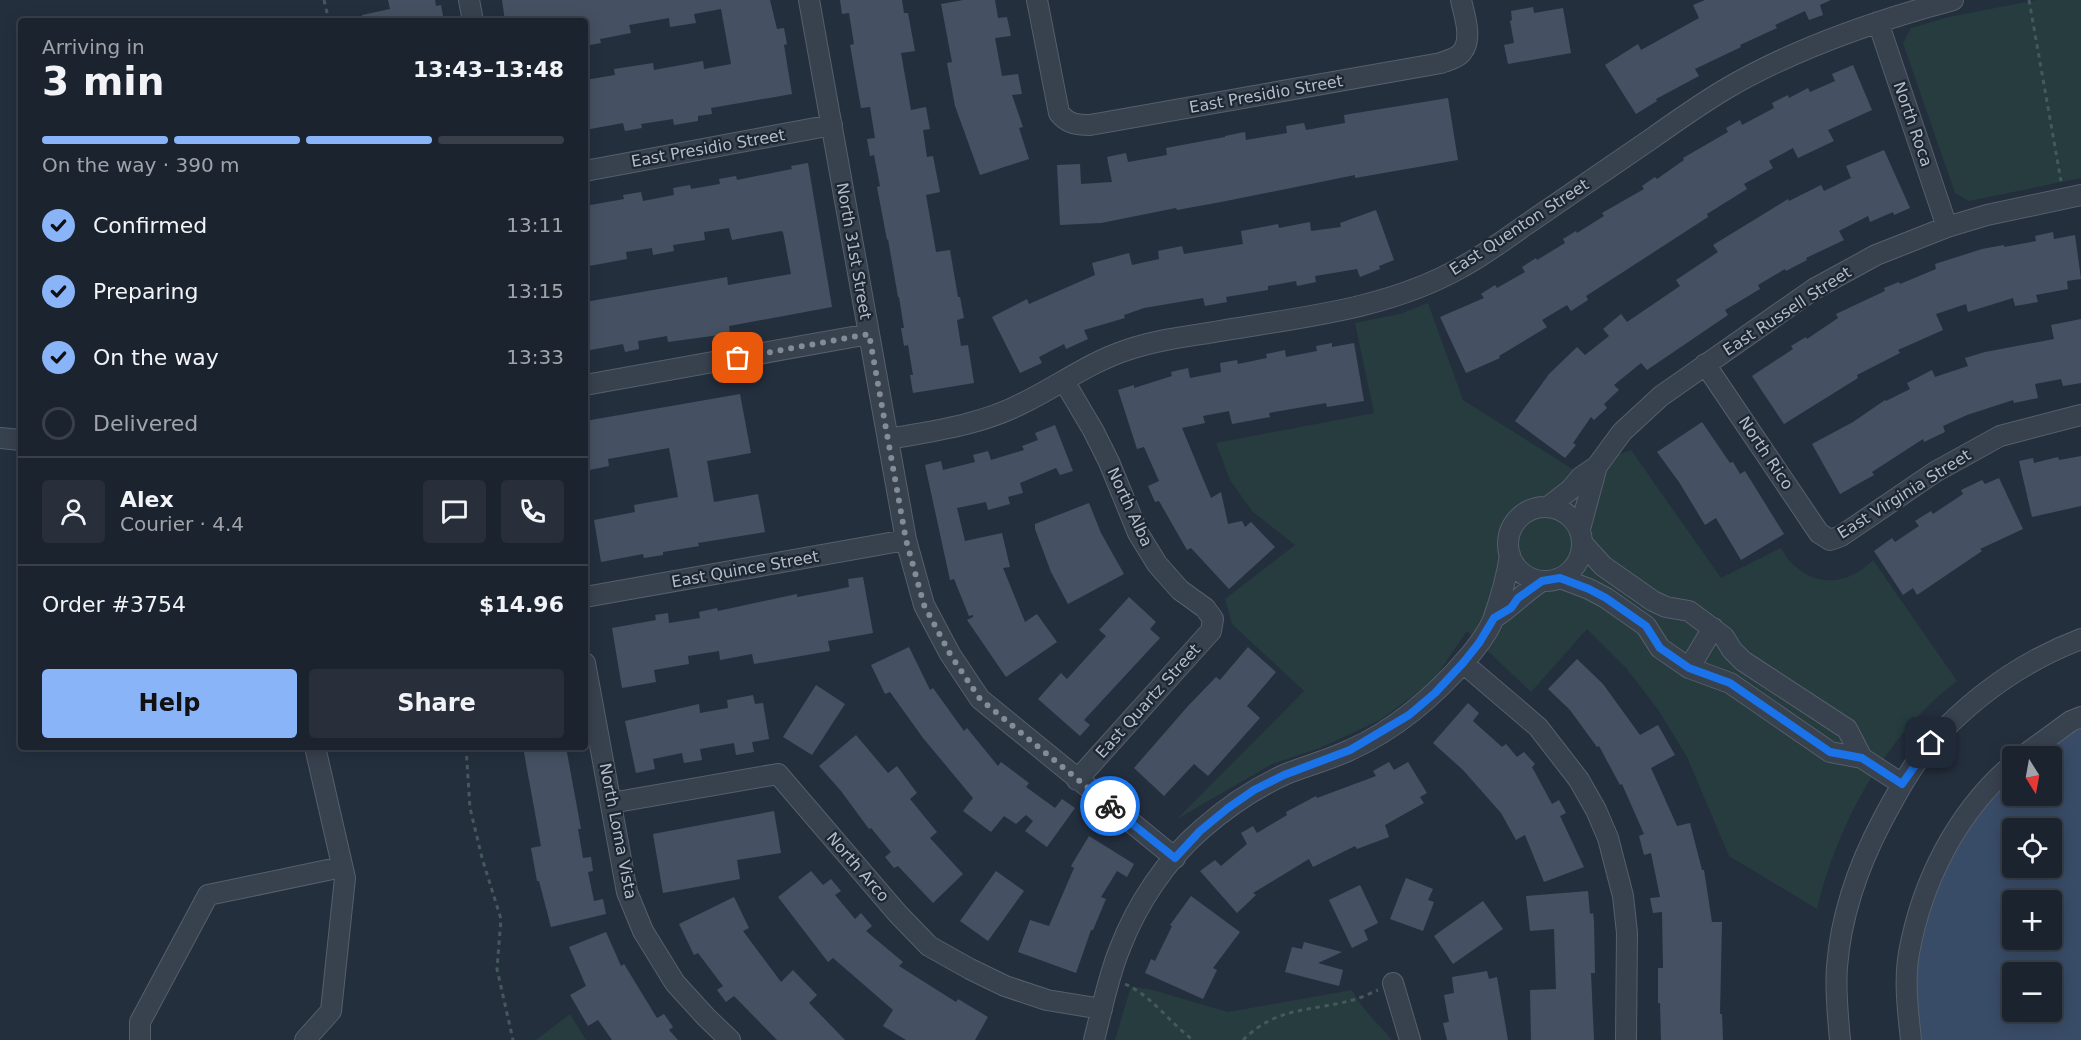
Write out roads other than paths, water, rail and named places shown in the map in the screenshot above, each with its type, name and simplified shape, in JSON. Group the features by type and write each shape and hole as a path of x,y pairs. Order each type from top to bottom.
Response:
{"street":[{"path":"469,0 472,18"},
{"name":"North 31st Street","path":"809,0 906,540 924,605 950,654 980,699 1175,858"},
{"name":"East Presidio Street","path":"1037,0 1059,113 1066,121 1077,125 1090,125 1441,63 1462,52 1467,41 1461,0"},
{"name":"East Quenton Street","path":"888,439 952,428 991,417 1023,404 1093,365 1128,350 1165,340 1342,310 1420,288 1462,268 1724,90 1773,64 1827,40 1953,0"},
{"name":"North Roca","path":"1878,22 1947,227"},
{"name":"East Presidio Street","path":"588,170 832,125"},
{"name":"East Russell Street","path":"1548,507 1570,490 1581,477 1597,466 1622,432 1661,396 1814,289 1876,255 1947,227 1987,215 2073,197"},
{"path":"588,384 869,334"},
{"name":"North Rico","path":"1705,364 1820,533 1830,540"},
{"name":"North Alba","path":"1064,381 1093,430 1109,462 1138,533 1157,564 1180,590 1205,608 1213,619"},
{"name":"East Virginia Street","path":"1830,540 1840,536 1935,472 2000,436 2081,415"},
{"path":"0,438 18,440"},
{"name":"East Russell Street","path":"1581,537 1597,466"},
{"path":"1862,758 1847,729 1743,661 1724,637 1713,628 1689,611 1666,607 1653,601 1603,567 1581,537 1575,520 1567,514 1548,507 1536,508 1525,513 1516,521 1510,531 1508,543 1510,555 1522,573 1532,578 1551,579 1589,589 1646,626 1660,648 1689,668 1730,683 1830,752 1862,758 1902,784"},
{"path":"1494,618 1511,608 1518,598 1551,579 1569,572 1581,554 1581,537"},
{"name":"East Quince Street","path":"588,596 906,540"},
{"path":"1094,1040 1119,948 1152,886 1175,858 1200,831 1254,790 1284,775 1350,750 1409,715 1435,693 1479,643 1494,618 1507,575 1510,555"},
{"name":"East Quartz Street","path":"1077,780 1210,630 1213,619"},
{"path":"1689,668 1713,628"},
{"path":"1840,1040 1837,968 1843,922 1852,887 1867,848 1902,784 1931,743 1975,700 2024,666 2081,639"},
{"path":"1463,663 1538,727 1579,780 1596,810 1608,838 1623,897 1627,933 1626,1040"},
{"name":"North Loma Vista","path":"588,679 627,892 643,932 675,983 730,1040"},
{"path":"2037,746 2081,717"},
{"path":"305,1040 331,1011 345,878 316,750"},
{"name":"North Arco","path":"611,803 778,774 898,914 929,945 1005,986 1047,1000 1102,1009"},
{"path":"1911,1040 1907,986 1908,955 1917,916 1934,869 1951,837 1977,802 2002,776"},
{"path":"140,1040 140,1022 208,895 342,867"},
{"path":"1393,983 1410,1040"}],"water":[{"path":"2081,717 2081,1040 1911,1040 1907,986 1934,869 2002,779 2002,806 2062,806 2062,746 2038,746"}]}
